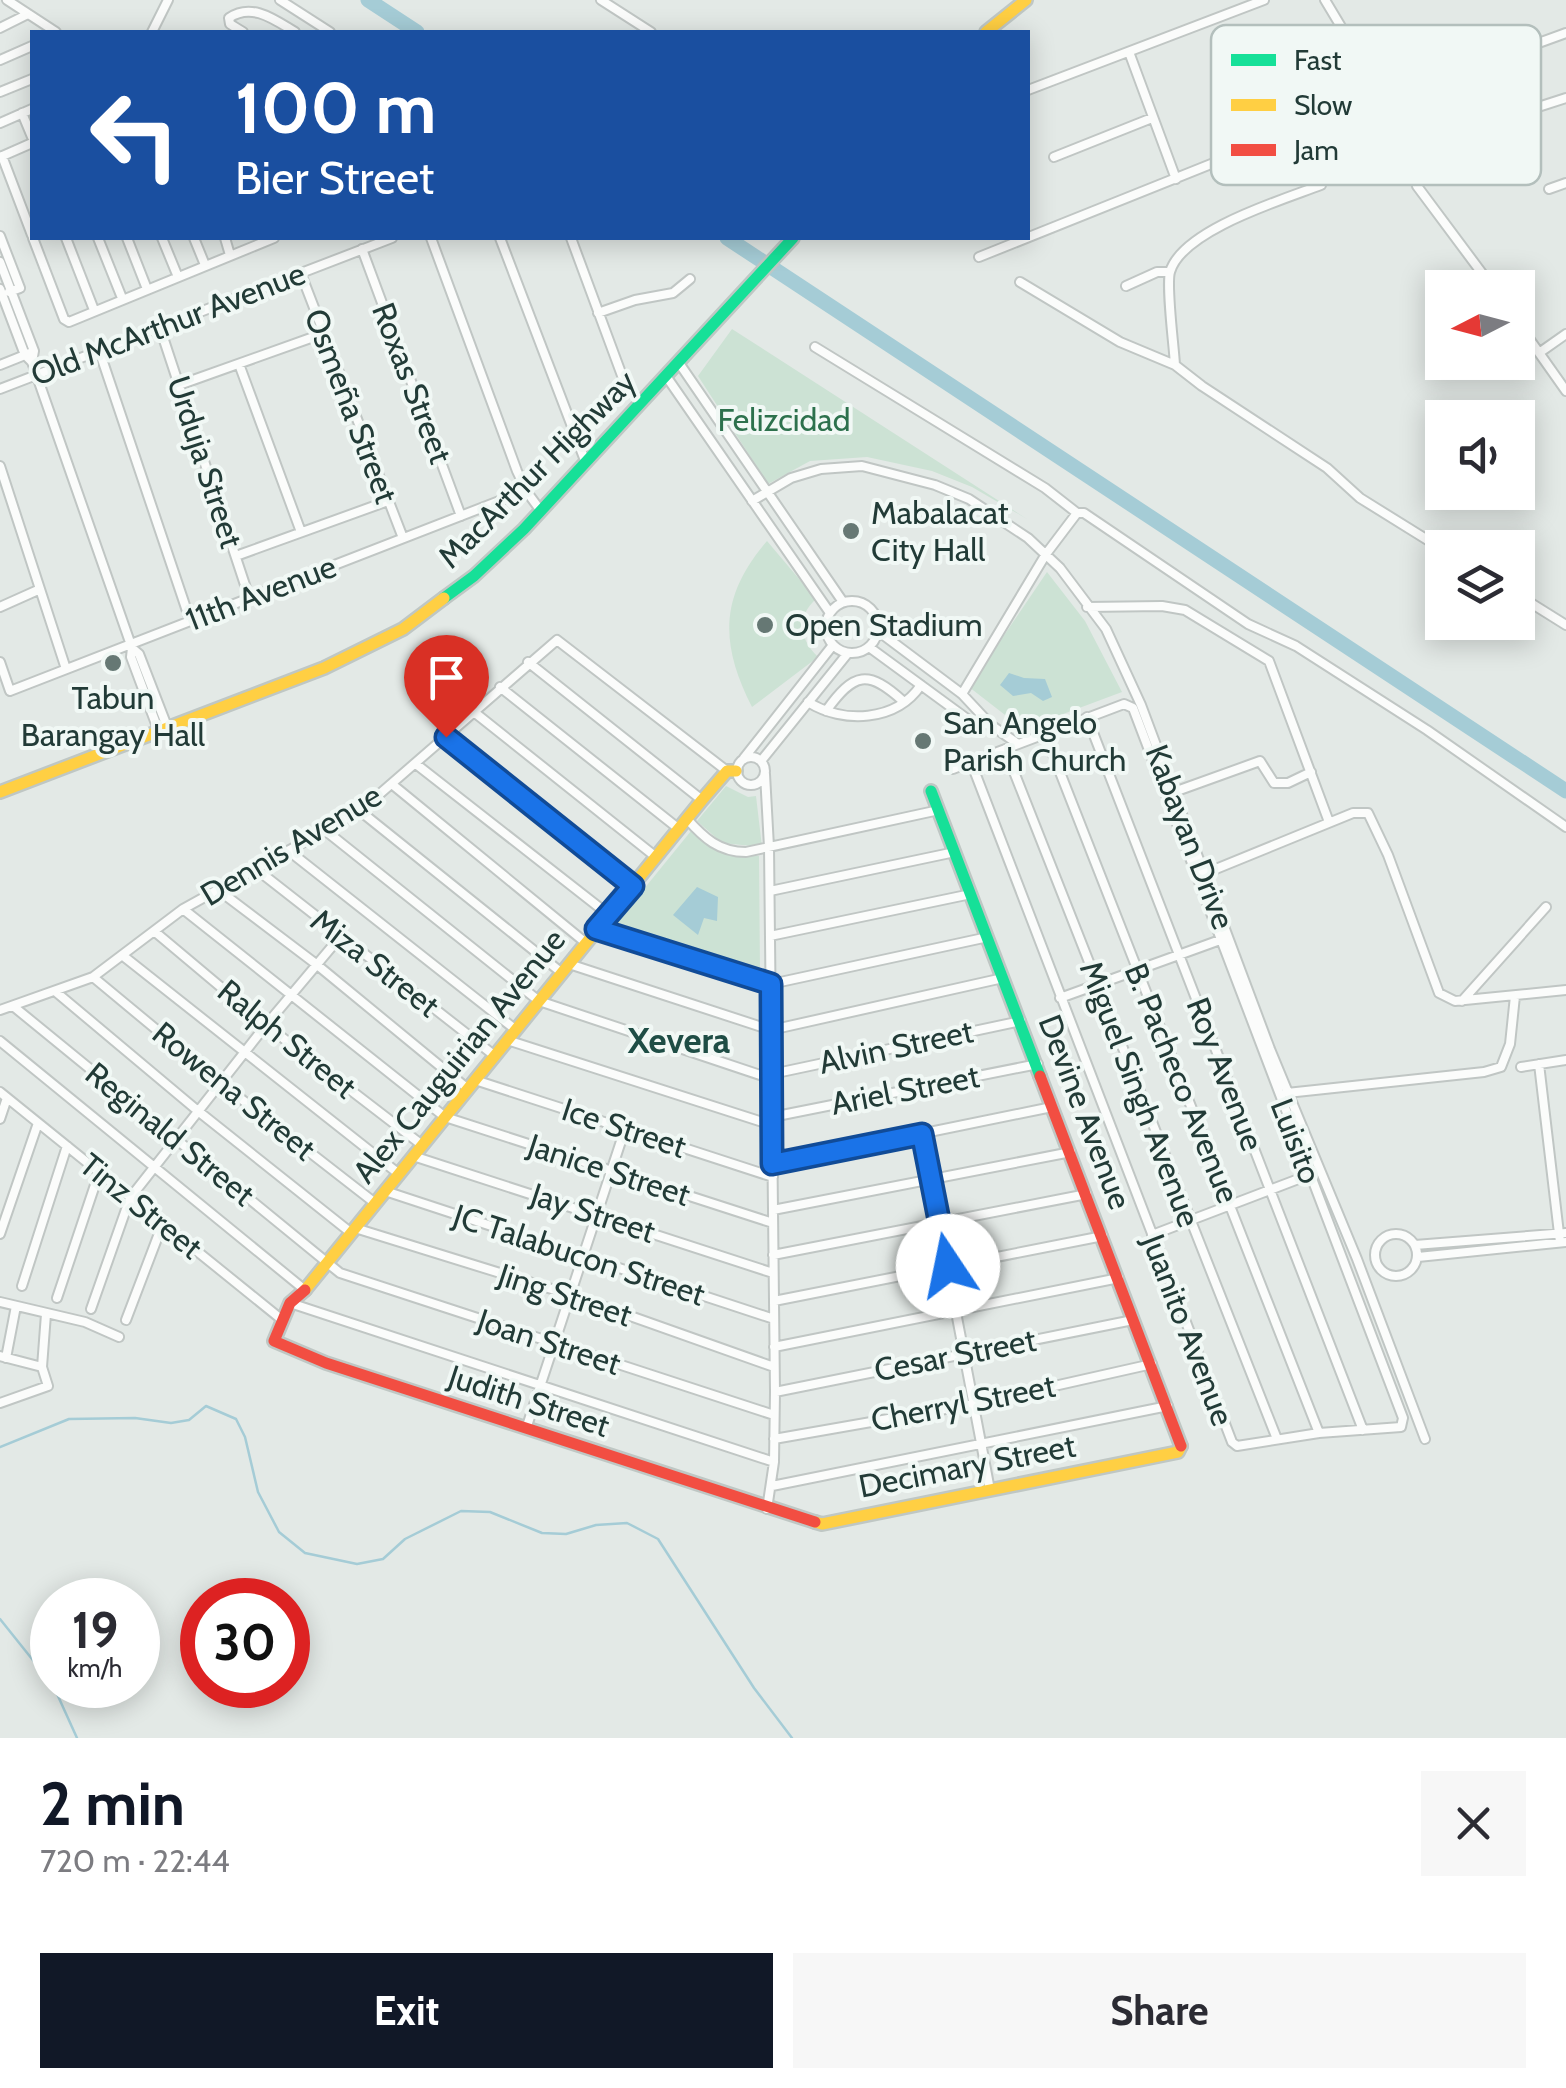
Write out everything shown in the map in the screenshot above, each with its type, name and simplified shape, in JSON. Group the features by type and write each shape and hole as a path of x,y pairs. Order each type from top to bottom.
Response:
{"main road":[{"path":"988,30 1026,0"},
{"name":"MacArthur Highway","path":"0,792 324,668 402,629 474,576 541,511 792,240"},
{"name":"Alex Cauguirian Avenue","path":"274,1341 290,1303 305,1290 702,800 732,771"},
{"name":"Devine Avenue","path":"931,792 1168,1406 1182,1446 1178,1452"},
{"name":"Judith Street","path":"274,1341 326,1362 768,1509"},
{"name":"Decimary Street","path":"768,1509 822,1524 1178,1452"}],"street":[{"path":"8,0 53,30"},
{"path":"153,30 168,0"},
{"path":"280,0 327,30"},
{"path":"602,0 648,30"},
{"path":"1030,89 1264,0"},
{"path":"1326,0 1339,25"},
{"path":"239,30 230,24 229,18 238,12 266,14 292,30"},
{"path":"0,28 28,14"},
{"path":"1541,42 1566,33"},
{"path":"0,60 30,47"},
{"path":"1128,52 1176,179"},
{"path":"0,92 30,80"},
{"path":"1541,106 1566,98"},
{"path":"0,123 30,111"},
{"path":"22,113 30,138"},
{"path":"1054,157 1152,118"},
{"path":"30,145 1,156 30,228"},
{"path":"1030,237 1211,165"},
{"path":"1549,189 1566,183"},
{"path":"1175,364 1170,272 1185,248 1206,232 1320,185"},
{"path":"1417,185 1480,270"},
{"path":"0,236 20,288 3,292"},
{"path":"35,240 66,322 178,277 256,240"},
{"path":"67,240 94,310"},
{"path":"99,240 122,298"},
{"path":"128,240 148,288"},
{"path":"163,240 178,277"},
{"path":"195,240 204,265"},
{"path":"226,240 230,254"},
{"name":"Old McArthur Avenue","path":"0,389 387,240"},
{"path":"432,240 517,471 526,492 541,511"},
{"path":"501,240 586,463"},
{"path":"572,240 624,381"},
{"path":"980,257 1023,240"},
{"name":"Roxas Street","path":"362,250 462,516"},
{"path":"0,262 3,292 30,356 131,646 131,657 141,671 163,731"},
{"path":"1126,286 1157,272 1170,272"},
{"name":"Osmeña Street","path":"301,274 403,538"},
{"path":"598,314 635,300 673,293 690,279"},
{"path":"1020,282 1120,342 1175,364 1327,468 1360,498 1425,538"},
{"name":"Urduja Street","path":"160,328 249,597"},
{"path":"179,385 322,334"},
{"path":"1539,353 1566,334"},
{"path":"815,347 1045,488 1077,514 1092,515 1248,624 1296,646 1428,730 1566,827"},
{"path":"1535,347 1566,390"},
{"path":"99,350 190,620"},
{"path":"0,365 30,356"},
{"path":"678,363 843,602"},
{"path":"239,364 300,532"},
{"path":"666,376 830,614"},
{"path":"0,466 66,669"},
{"name":"Kabayan Drive","path":"752,501 791,478 821,469 862,466 893,472 969,499 1046,554 1106,629 1120,654 1425,1439"},
{"name":"11th Avenue","path":"0,662 10,691 512,496"},
{"path":"236,556 388,501"},
{"path":"962,694 1046,554 1077,514"},
{"path":"0,607 38,590"},
{"path":"761,761 848,653 869,647 878,631 876,617 857,602 843,602 830,614 826,630 833,646 848,653"},
{"path":"1087,607 1162,606 1185,610 1270,662 1329,822"},
{"path":"1535,606 1566,625"},
{"path":"878,631 962,694 992,725 1018,744"},
{"name":"Dennis Avenue","path":"0,1010 94,977 183,908 360,810 557,640 732,771"},
{"path":"768,809 732,771 833,646"},
{"path":"869,647 970,721 992,725"},
{"path":"528,662 702,800"},
{"path":"826,711 851,681 858,679 871,678 884,684 904,702"},
{"path":"808,702 850,718 868,716 904,702 921,686"},
{"path":"500,687 683,824 723,848 746,852 939,810"},
{"name":"Luisito","path":"1087,717 1124,704 1132,708 1404,1424 1237,1446"},
{"path":"474,712 656,857"},
{"path":"953,769 1087,717"},
{"name":"Roy Avenue","path":"1087,717 1363,1430"},
{"name":"B. Pacheco Avenue","path":"1045,734 1318,1434"},
{"path":"446,737 633,886"},
{"name":"Miguel Singh Avenue","path":"1005,749 1277,1439"},
{"path":"744,758 761,761"},
{"path":"761,761 770,847 772,1030 775,1392 774,1462 768,1509"},
{"path":"1174,792 1260,761 1274,783 1282,784 1311,772"},
{"name":"Juanito Avenue","path":"971,762 1230,1439 1237,1446"},
{"path":"416,764 608,916"},
{"path":"745,785 757,784 764,774"},
{"path":"393,785 586,943"},
{"path":"360,810 566,968 772,1030 1004,978"},
{"path":"1206,873 1329,822 1354,813 1368,814 1439,993 1446,999 1462,1000 1566,990"},
{"path":"326,831 539,1001 772,1076"},
{"path":"290,851 512,1035 772,1121"},
{"path":"770,891 955,852"},
{"name":"Miza Street","path":"256,869 495,1056"},
{"path":"218,889 472,1084"},
{"path":"770,936 971,894"},
{"path":"1462,1000 1546,907"},
{"path":"183,908 445,1117"},
{"path":"596,929 771,984 988,937"},
{"name":"Ralph Street","path":"154,931 418,1151"},
{"path":"92,1309 130,1198 340,937"},
{"path":"1060,998 1220,940"},
{"path":"122,956 399,1174"},
{"name":"Rowena Street","path":"94,977 222,1084 375,1203"},
{"path":"56,992 198,1111 353,1230"},
{"path":"1287,1092 1501,1067 1510,1044 1515,996"},
{"name":"Reginald Street","path":"13,1006 327,1262"},
{"name":"Alvin Street","path":"772,1076 1021,1021"},
{"path":"0,1041 305,1290"},
{"path":"1521,1067 1566,1060"},
{"name":"Ariel Street","path":"772,1121 1038,1064"},
{"path":"1415,1245 1563,1238 1539,1064"},
{"name":"Ice Street","path":"472,1084 773,1177"},
{"path":"0,1118 4,1095"},
{"name":"Tinz Street","path":"4,1095 281,1319"},
{"path":"772,1164 1054,1106"},
{"name":"Janice Street","path":"445,1117 773,1223"},
{"path":"0,1234 38,1123"},
{"path":"526,1429 626,1129"},
{"path":"922,1134 990,1490"},
{"path":"22,1286 67,1146"},
{"name":"Jay Street","path":"418,1151 773,1273"},
{"path":"773,1210 1071,1152"},
{"path":"57,1298 98,1173"},
{"path":"1152,1236 1309,1175"},
{"name":"JC Talabucon Street","path":"385,1191 774,1319"},
{"path":"774,1256 1087,1194"},
{"path":"126,1320 163,1223"},
{"name":"Jing Street","path":"353,1230 571,1295 774,1368"},
{"path":"1390,1234 1405,1235 1415,1245 1418,1257 1409,1272 1392,1276 1377,1265 1379,1242 1390,1234"},
{"path":"774,1301 1103,1236"},
{"path":"1418,1257 1525,1241"},
{"path":"1450,1242 1451,1254"},
{"path":"1343,1262 1375,1256"},
{"name":"Joan Street","path":"327,1262 340,1273 774,1415"},
{"path":"774,1348 1119,1278"},
{"path":"0,1302 85,1322 119,1338"},
{"path":"290,1303 774,1462"},
{"path":"16,1306 3,1358 42,1367"},
{"path":"0,1403 48,1386 42,1367 46,1314"},
{"name":"Cesar Street","path":"775,1392 1135,1319"},
{"name":"Cherryl Street","path":"774,1439 974,1404 1152,1364"},
{"path":"772,1486 1168,1406"}],"green space":[{"name":"Felizcidad","path":"732,329 1027,519 972,487 932,471 867,457 810,461 768,484 698,376"},
{"name":"Open Stadium","path":"767,541 816,599 805,613 802,628 818,657 752,707 734,662 730,621 740,582"},
{"path":"1047,572 1085,621 1122,692 1023,729 969,687"},
{"path":"726,786 748,797 756,796 762,847 722,843 697,821"},
{"path":"691,831 720,851 759,856 760,974 686,955 613,927"}],"water":[{"path":"1009,673 1045,679 1052,697 1043,701 1031,693 1013,696 1000,685"},
{"path":"697,887 718,897 717,921 704,918 698,935 673,915"}],"waterway":[{"path":"368,0 414,30"},
{"path":"730,240 1566,791"},
{"path":"0,1447 69,1419 135,1418 171,1423 189,1420 206,1406 236,1419 245,1437 258,1492 279,1532 305,1553 357,1564 383,1559 405,1539 461,1511 490,1512 542,1533 566,1534 596,1525 627,1523 658,1539 754,1688 792,1738"},
{"path":"0,1619 30,1656"},
{"path":"63,1708 77,1738"}],"traffic: fast":[{"path":"444,598 524,529 791,240"},
{"path":"931,791 1040,1076"}],"traffic: slow":[{"path":"988,30 1026,0"},
{"path":"0,792 324,668 403,629 444,598"},
{"path":"305,1290 702,800 727,771 736,771"},
{"path":"815,1522 822,1524 1178,1452 1181,1446"}],"traffic: jam":[{"path":"1040,1076 1181,1446"},
{"path":"305,1290 290,1303 274,1341 326,1363 815,1522"}],"place":[{"name":"Mabalacat City Hall","path":"851,531"},
{"name":"Open Stadium","path":"765,625"},
{"name":"Tabun Barangay Hall","path":"113,663"},
{"name":"San Angelo Parish Church","path":"923,741"}],"district":[{"name":"Xevera","path":"679,1041"}],"route":[{"path":"446,737 633,886 596,929 771,984 772,1164 922,1134 948,1266"}]}
